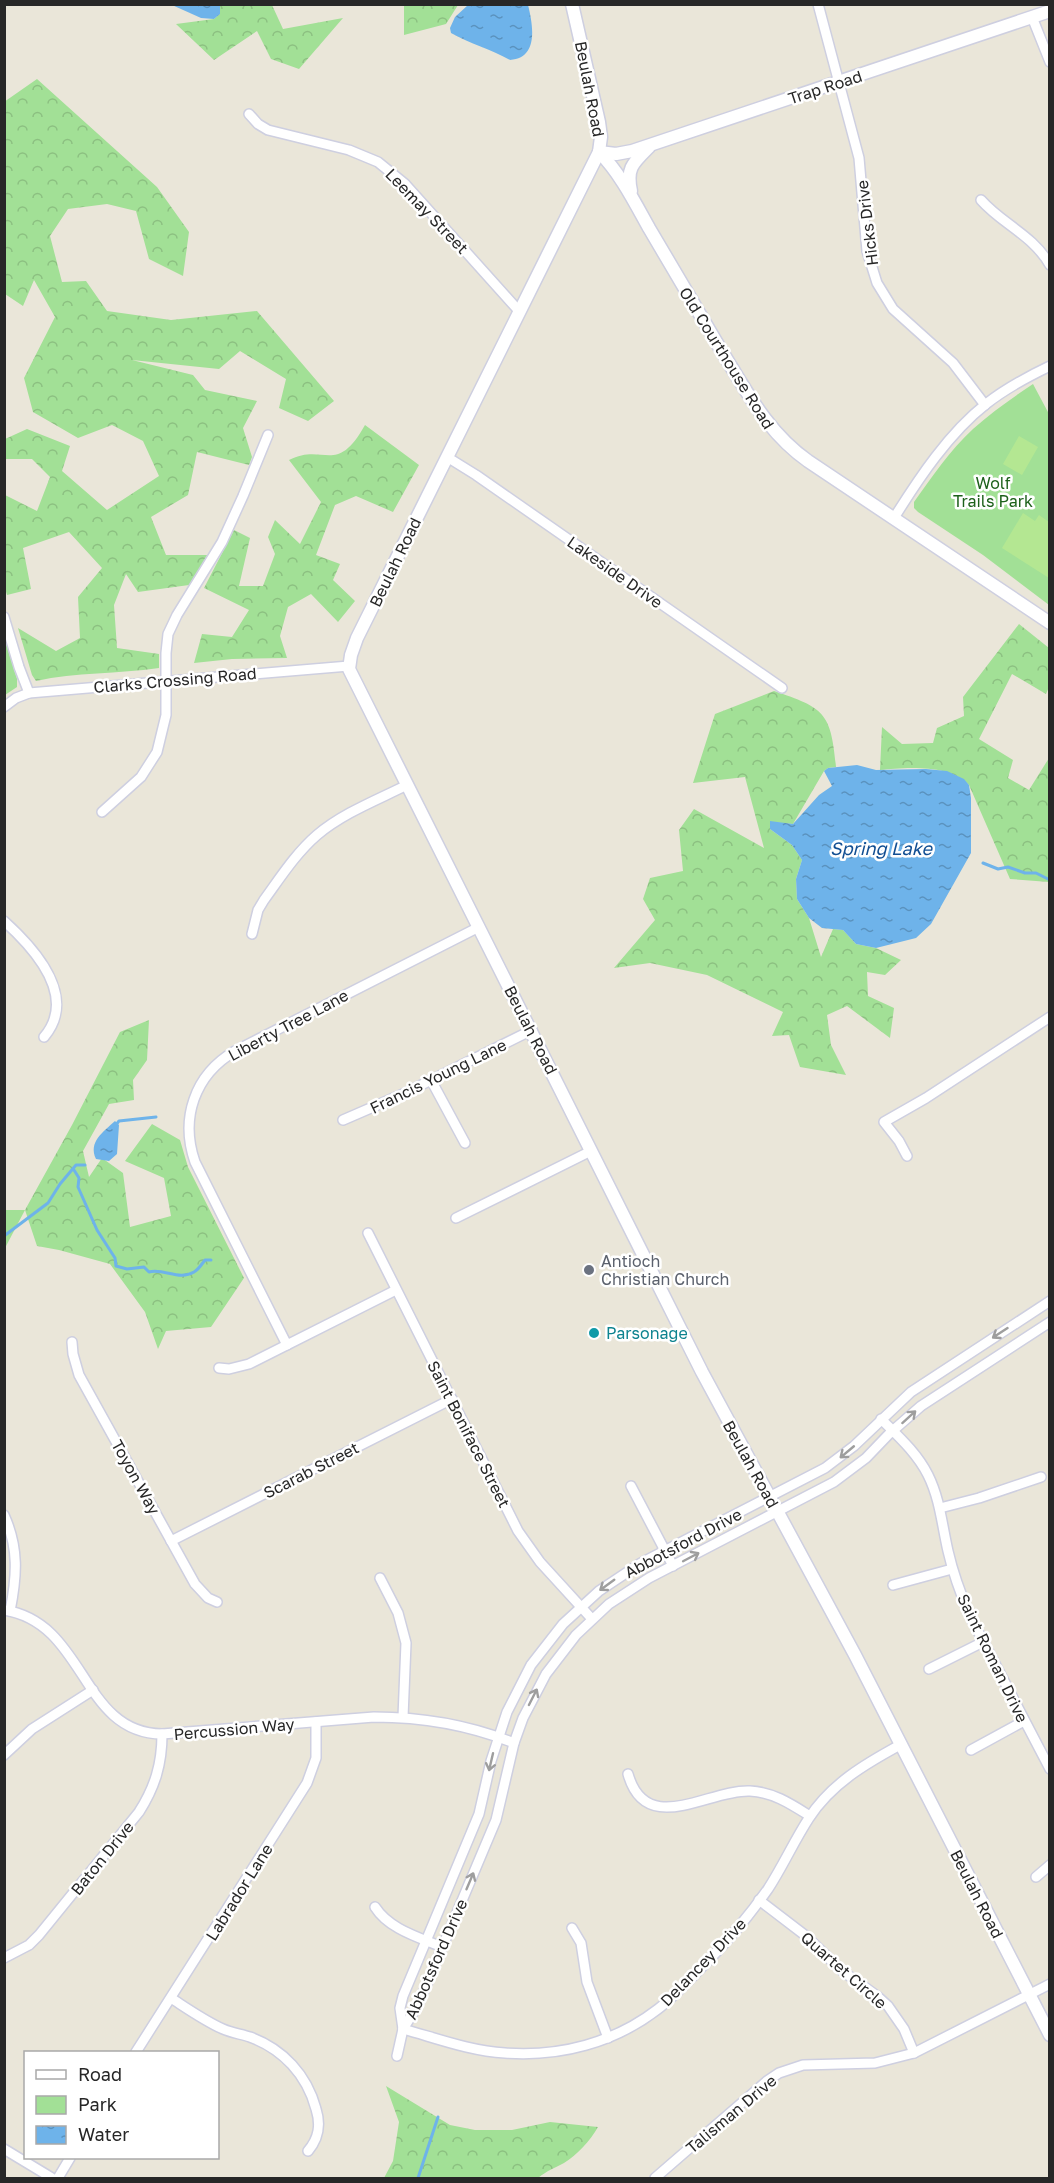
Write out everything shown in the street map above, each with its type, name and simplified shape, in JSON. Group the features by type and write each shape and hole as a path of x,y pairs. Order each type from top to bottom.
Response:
{"main road":[{"name":"Beulah Road","path":"573,4 599,122 601,137 599,152 357,638 349,666 356,685 532,1030 702,1372 855,1655 1050,2035"},
{"name":"Trap Road","path":"599,152 616,154 651,145 1050,11"},
{"path":"634,201 629,178 630,169 651,145"},
{"name":"Old Courthouse Road","path":"599,152 615,170 758,411 774,433 808,461 1050,623"}],"street":[{"name":"Hicks Drive","path":"818,4 859,158 867,251 877,283 893,309 953,363 985,405"},
{"path":"1032,17 1050,62"},
{"name":"Leemay Street","path":"249,114 258,124 268,130 364,155 385,166 405,184 519,311"},
{"path":"981,200 989,210 1028,237 1050,265"},
{"path":"894,518 919,480 952,438 985,405 1021,380 1050,366"},
{"path":"102,812 141,777 153,760 161,741 166,715 168,634 177,615 222,542 268,435"},
{"name":"Lakeside Drive","path":"447,457 782,688"},
{"path":"4,617 29,693"},
{"name":"Clarks Crossing Road","path":"4,707 16,698 29,693 349,666"},
{"path":"252,934 258,910 264,900 303,850 318,835 350,813 407,785"},
{"path":"4,921 41,961 53,988 57,1011 51,1029 44,1038"},
{"name":"Liberty Tree Lane","path":"287,1345 195,1162 188,1135 195,1094 210,1070 230,1053 479,927"},
{"path":"907,1156 884,1122 926,1098 1050,1017"},
{"name":"Francis Young Lane","path":"344,1120 532,1030"},
{"path":"431,1080 465,1143"},
{"path":"456,1218 591,1151"},
{"name":"Saint Boniface Street","path":"368,1233 526,1544 592,1619"},
{"path":"219,1368 229,1369 249,1364 396,1290"},
{"name":"Abbotsford Drive","path":"403,2030 400,2007 403,1996 479,1814 498,1736 507,1712 531,1665 546,1643 580,1607 619,1576 838,1459 911,1392 1050,1301"},
{"name":"Abbotsford Drive","path":"403,2030 418,2006 496,1820 514,1743 526,1711 560,1654 592,1619 629,1590 834,1482 866,1458 921,1406 1050,1322"},
{"name":"Toyon Way","path":"72,1341 79,1376 195,1584 208,1598 217,1602"},
{"name":"Scarab Street","path":"171,1541 452,1399"},
{"name":"Saint Roman Drive","path":"881,1419 912,1451 927,1473 940,1508 952,1569 967,1608 1050,1769"},
{"path":"940,1508 988,1496 1041,1477"},
{"path":"631,1485 673,1566"},
{"path":"4,1515 13,1538 17,1563 7,1610"},
{"path":"892,1586 952,1569"},
{"path":"380,1578 398,1613 406,1643 404,1718"},
{"name":"Percussion Way","path":"7,1610 32,1619 54,1635 108,1712 126,1727 139,1732 162,1734 375,1718 404,1718 439,1721 498,1736 514,1743"},
{"path":"929,1669 983,1642"},
{"path":"4,1755 32,1729 93,1690"},
{"path":"971,1750 1024,1721"},
{"name":"Labrador Lane","path":"137,2051 307,1783 315,1758 316,1722"},
{"name":"Baton Drive","path":"4,1958 16,1954 39,1935 139,1812 148,1798 159,1770 162,1734"},
{"name":"Delancey Drive","path":"403,2030 481,2050 503,2053 547,2053 569,2050 608,2038 642,2020 674,1996 715,1954 759,1900 790,1853 810,1816 824,1799 846,1778 900,1745"},
{"path":"628,1774 630,1783 641,1798 659,1806 684,1807 722,1795 750,1791 776,1796 810,1816"},
{"path":"1036,1877 1050,1864"},
{"name":"Quartet Circle","path":"759,1900 806,1936 841,1970 888,2006 904,2029 914,2053"},
{"path":"375,1907 380,1915 393,1925 442,1947"},
{"path":"572,1928 581,1943 587,1982 608,2038"},
{"name":"Talisman Drive","path":"655,2178 779,2073 803,2065 874,2063 914,2053 1050,1984"},
{"path":"171,1998 214,2025 262,2042 275,2050 299,2073 314,2100 319,2121 317,2138 308,2151"},
{"path":"397,2056 403,2030"},
{"path":"4,2149 52,2178"},
{"path":"58,2178 69,2159"}],"green space":[{"path":"220,4 272,5 283,29 343,18 299,69 271,59 257,31 214,60 176,24 214,19 220,14"},
{"path":"404,4 458,5 446,24 404,35"},
{"path":"37,79 157,187 189,232 183,276 149,259 136,211 107,204 68,209 50,236 62,282 86,281 107,311 171,320 257,311 334,401 308,421 279,408 286,379 240,351 219,369 132,360 193,375 205,390 257,401 243,428 252,457 249,465 197,452 188,495 151,517 166,555 208,555 189,585 138,592 126,574 114,605 117,648 159,654 159,668 66,676 36,681 32,675 18,628 56,651 80,638 78,597 102,568 69,532 23,548 31,589 7,595 4,585 5,495 37,511 50,477 32,459 5,459 5,439 27,429 70,446 62,471 107,510 159,476 143,441 112,425 78,438 33,412 24,378 55,317 34,280 23,306 5,294 4,102"},
{"name":"Wolf Trails Park","path":"1033,384 1049,414 1049,605 983,555 914,508 914,502 965,437 995,411"},
{"path":"365,425 419,465 393,512 356,496 335,505 316,555 340,564 333,580 355,601 338,622 311,594 288,607 280,636 287,658 232,659 194,663 202,634 232,637 249,610 204,588 234,530 250,538 239,586 263,586 275,554 268,537 275,520 300,544 321,502 289,460 301,455 329,455 346,450"},
{"path":"1019,436 1038,447 1022,475 1003,464"},
{"path":"1023,513 1035,521 1039,515 1049,522 1049,578 1002,548"},
{"path":"1019,624 1049,648 1049,687 1046,694 1012,674 979,739 1013,760 1008,778 1029,790 1049,758 1049,882 1010,879 969,785 961,778 951,773 927,768 880,770 882,727 902,744 933,743 937,728 964,716 963,697"},
{"path":"4,637 17,679 17,687 5,695"},
{"path":"774,691 815,708 828,724 834,749 836,767 824,771 793,824 770,822 770,829 792,845 802,860 796,879 797,899 809,918 821,957 833,929 843,930 856,944 876,948 901,960 885,975 867,972 868,996 894,1008 890,1038 847,1006 827,1015 831,1045 846,1075 800,1067 789,1035 772,1036 783,1012 707,975 650,963 614,968 655,920 643,899 650,878 683,871 679,830 694,809 764,848 745,777 693,783 715,714"},
{"path":"149,1020 147,1060 133,1080 134,1100 109,1104 83,1151 89,1177 102,1158 123,1173 130,1227 171,1216 164,1178 125,1161 152,1124 180,1140 188,1167 244,1278 211,1327 166,1331 158,1349 145,1312 110,1264 37,1246 25,1210 120,1032"},
{"path":"4,1210 25,1210 5,1248"},
{"path":"386,2086 450,2125 475,2130 512,2130 550,2122 598,2127 574,2156 538,2178 384,2178 393,2161 399,2122"}],"water":[{"path":"172,5 220,5 220,14 214,19 201,18"},
{"path":"468,5 528,5 532,39 526,53 510,60 451,33 450,28 455,17"},
{"name":"Spring Lake","path":"857,765 876,770 947,771 964,779 969,785 971,798 971,853 931,924 916,938 876,948 856,944 843,930 822,928 809,918 797,899 796,879 802,860 792,845 770,829 770,821 793,824 819,795 832,786 824,771 828,768"},
{"path":"115,1121 119,1125 117,1154 109,1161 96,1159 95,1142"}],"waterway":[{"path":"983,863 998,869 1008,867 1025,873 1036,873 1050,880"},
{"path":"115,1126 119,1121 156,1117"},
{"path":"4,1236 48,1203 76,1165 85,1165"},
{"path":"74,1170 79,1178 78,1187 97,1230 115,1258 116,1266 127,1269 144,1267 149,1272 183,1275 195,1271 205,1260 211,1260"},
{"path":"418,2178 438,2117"}],"place":[{"name":"Antioch Christian Church","path":"589,1270"},
{"name":"Parsonage","path":"594,1333"}]}
